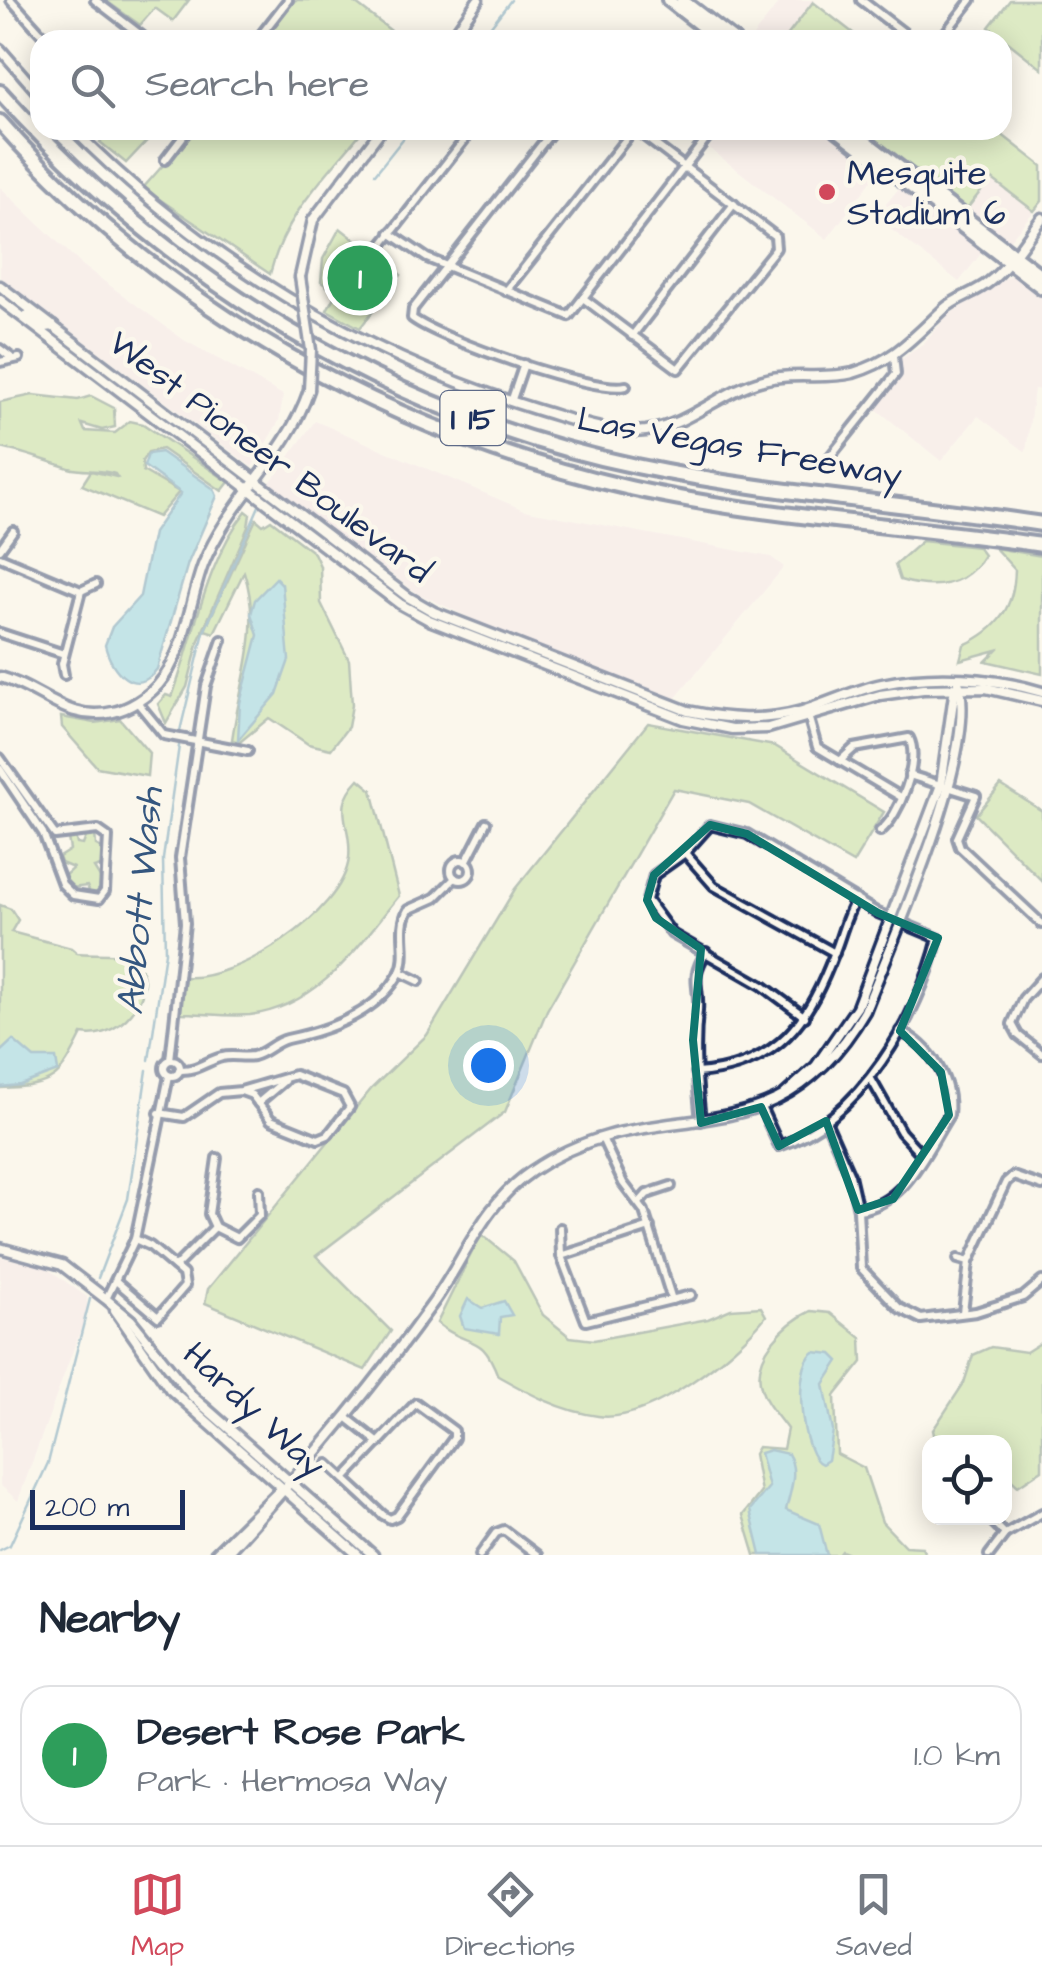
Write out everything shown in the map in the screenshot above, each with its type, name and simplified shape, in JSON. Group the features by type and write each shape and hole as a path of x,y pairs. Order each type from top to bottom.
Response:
{"highway":[{"name":"Las Vegas Freeway","path":"0,92 30,124"},
{"name":"Las Vegas Freeway","path":"0,122 103,223 208,304 332,380 448,433 506,455 632,488 1042,545"},
{"name":"Las Vegas Freeway","path":"46,140 79,175 174,255 278,325 417,396 513,432 636,466 1042,524"}],"main road":[{"path":"457,30 478,0"},
{"path":"668,0 707,30"},
{"path":"682,0 721,30"},
{"path":"0,49 30,83"},
{"path":"84,140 137,192 226,260 373,343 512,402 589,425 647,430 678,423 765,379 847,374 894,356 914,342 946,306 990,282 1042,218"},
{"path":"0,677 66,711 117,712 137,702 158,684 172,664 204,565 220,531 290,436 309,390 310,350 300,277 314,220 374,140"},
{"path":"851,140 1011,258 1042,276"},
{"path":"864,140 1011,258 1042,288"},
{"name":"West Pioneer Boulevard","path":"0,286 408,597 434,612 688,711 731,719 764,719 881,684 925,678 1042,701"},
{"name":"West Pioneer Boulevard","path":"0,300 248,490 429,620 684,720 732,729 768,728 880,695 957,685 1042,692"},
{"path":"10,307 46,327 53,326"},
{"path":"225,1555 346,1417 434,1303 465,1244 503,1196 558,1154 601,1136 642,1126 701,1122 761,1108 796,1091 822,1071 865,1011 945,786 957,685"},
{"name":"Hardy Way","path":"0,1248 47,1258 106,1299 170,1389 373,1555"},
{"path":"214,1555 287,1484"},
{"name":"Hardy Way","path":"287,1484 358,1555"}],"street":[{"path":"11,0 38,30"},
{"path":"96,0 131,30"},
{"path":"265,30 288,0"},
{"path":"861,0 900,30"},
{"path":"948,30 971,0"},
{"path":"165,160 180,140"},
{"path":"374,254 464,140"},
{"path":"545,140 413,309 416,322 524,364 601,387 626,386"},
{"path":"506,291 626,140"},
{"path":"582,298 678,369 778,241 648,140"},
{"path":"390,234 446,266 569,316 706,140"},
{"path":"632,336 734,204"},
{"path":"0,348 16,358 0,362"},
{"path":"825,463 896,374 894,356"},
{"path":"512,402 524,364"},
{"path":"0,549 13,531"},
{"path":"0,558 81,591 96,584"},
{"path":"64,675 64,654 81,591"},
{"path":"0,633 64,654"},
{"path":"169,1076 164,1068 170,1060 184,935 180,858 206,686 222,640"},
{"path":"137,702 156,730 248,751"},
{"path":"809,719 818,747 901,797"},
{"path":"840,761 854,748 909,738 913,746 908,775 890,824 880,832"},
{"path":"1,765 51,830 61,836 98,830 108,837 105,890 99,899 73,895 62,884 51,848 1,765"},
{"path":"908,775 976,796 957,838 960,847 1042,924"},
{"path":"106,1299 135,1239 169,1076 179,1070 201,1068 218,1058 256,1056 285,1039 324,1032 382,994 400,972 402,929 408,910 435,898 455,878 469,876 466,862 486,823"},
{"path":"761,1108 779,1146 826,1121 871,1079 900,1031 938,938 896,921 747,834 710,825 685,853 654,875 647,900 672,934 805,1017"},
{"path":"51,848 61,836"},
{"path":"685,853 714,886 835,954"},
{"path":"455,878 454,864 466,862"},
{"path":"696,1073 736,1068 759,1058 805,1017 835,954 845,916 856,899"},
{"path":"701,1122 692,1040 698,1007 693,980 706,952"},
{"path":"400,972 419,981"},
{"path":"1042,978 1023,1000 1012,1024 1018,1035 1042,1054"},
{"path":"858,1210 878,1208 892,1199 949,1114 951,1098 925,1048 900,1031"},
{"path":"170,1060 178,1064 179,1070"},
{"path":"159,1113 184,1117 219,1093 242,1091 289,1076 350,1100 350,1107 324,1138 271,1120 242,1091"},
{"path":"258,1103 289,1076"},
{"path":"871,1079 900,1132 923,1156"},
{"path":"826,1121 850,1175 858,1210 857,1250 871,1283 910,1316 937,1316 1008,1303 1042,1281"},
{"path":"601,1136 622,1183 639,1203 650,1227 672,1300"},
{"path":"217,1158 209,1214 216,1226 237,1238 244,1235 260,1215 259,1191"},
{"path":"963,1312 968,1262 980,1231 1013,1176 1042,1186"},
{"path":"639,1203 647,1194 672,1186"},
{"path":"175,1267 216,1226"},
{"path":"561,1256 650,1227"},
{"path":"560,1228 561,1256 586,1321 692,1296"},
{"path":"117,1282 158,1317 185,1286 186,1280 175,1267 135,1239"},
{"path":"958,1259 968,1262"},
{"path":"328,1464 344,1479 390,1519 397,1516 454,1438 454,1431 416,1402 344,1479"},
{"path":"346,1417 379,1444"},
{"path":"989,1555 1005,1534 1042,1513"},
{"path":"995,1525 1005,1534"},
{"path":"480,1555 496,1532 504,1530 537,1555"}],"highlighted area":[{"path":"710,825 747,834 878,913 938,938 900,1031 941,1072 949,1115 893,1199 858,1210 826,1121 779,1146 761,1107 701,1123 693,1040 701,949 656,918 647,900 654,875"}],"shaded area":[{"path":"781,0 815,0 792,30 758,30"},
{"path":"716,140 839,140 879,171 827,239 709,148"},
{"path":"991,178 1034,211 1009,241 966,210"},
{"path":"0,187 82,265 184,340 283,395 279,421 252,467 0,277"},
{"path":"900,187 983,251 959,282 875,217"},
{"path":"1014,273 1042,295 1042,390 1034,389 1026,452 978,416 941,461 875,408 898,378 894,374 897,362 922,345 948,315"},
{"path":"315,421 524,510 771,557 784,567 674,700 511,637 417,593 269,484"},
{"path":"0,1257 44,1266 87,1297 87,1312 18,1501 0,1485"}],"green space":[{"path":"105,0 189,0 173,21 155,8 140,25"},
{"path":"295,0 351,0 390,30 272,30"},
{"path":"1010,0 1042,0 1042,69 1012,45 1012,30 989,27"},
{"path":"813,2 849,30 792,30"},
{"path":"102,140 148,140 126,163"},
{"path":"185,140 355,140 296,214 270,274 143,188"},
{"path":"876,140 1009,140 1042,166 1042,201 1034,211 991,178 966,210"},
{"path":"340,228 401,275 360,328 327,310 336,293 321,282 323,259"},
{"path":"33,395 78,400 91,396 114,408 115,427 102,430 82,424 85,431 115,433 130,421 143,424 229,482 222,491 162,449 148,452 142,461 143,471 179,492 158,517 82,485 91,471 117,477 115,474 103,472 74,469 0,448 0,402"},
{"path":"246,511 250,514 248,527 199,640 187,687 166,723 158,704 166,695 172,697 220,553"},
{"path":"256,519 263,525 271,520 314,553 320,566 321,603 349,660 352,705 348,727 331,749 308,744 269,718 240,742 232,740 251,635 244,572 214,633 205,630"},
{"path":"922,541 978,547 984,555 968,574 947,584 900,580 895,565"},
{"path":"995,548 1042,556 1042,674 986,661 997,650 960,660 964,645 995,624 1012,595 1015,570"},
{"path":"61,717 95,723 120,719 149,753 147,776 97,767 62,727"},
{"path":"648,723 775,746 884,812 853,863 749,804 674,789 547,1010 505,1112 316,1256 391,1331 365,1370 205,1303 208,1289 372,1088 427,1035 515,889"},
{"path":"359,779 372,790 399,896 335,971 297,1000 250,1015 179,1013 185,977 206,976 257,956 284,940 328,900 342,879 349,858 344,808"},
{"path":"1001,785 1042,811 1042,881 976,815"},
{"path":"95,833 96,845 106,850 104,865 94,868 102,881 100,891 91,896 87,886 71,888 64,876 73,868 61,863 59,857 70,850 68,838 75,836 77,844 83,845 87,834"},
{"path":"0,905 11,909 18,920 11,932 77,953 127,957 141,968 144,980 136,1007 126,1019 98,1034 82,1034 67,1062 53,1077 33,1085 0,1088"},
{"path":"481,1234 514,1261 543,1315 570,1337 594,1340 708,1319 731,1309 761,1307 766,1316 734,1349 666,1398 619,1416 571,1410 498,1376 480,1346 437,1323"},
{"path":"811,1311 830,1313 861,1338 862,1362 835,1396 837,1454 864,1468 882,1522 905,1546 922,1547 926,1555 852,1555 842,1551 839,1555 755,1555 743,1515 761,1492 754,1454 758,1447 783,1449 787,1429 763,1393 761,1363 781,1332"},
{"path":"1042,1342 1042,1470 1018,1486 1012,1480 1012,1435 934,1435 933,1430 964,1383 973,1355 991,1347 1026,1352"}],"water":[{"path":"161,452 214,489 217,496 188,563 157,669 141,681 133,681 119,672 105,645 112,627 140,596 153,533 181,493 144,466 148,454"},
{"path":"276,578 282,584 289,660 277,694 238,740 240,703 258,635 251,614 255,600"},
{"path":"13,1040 34,1058 56,1058 58,1071 20,1085 0,1087 0,1052"},
{"path":"468,1299 482,1308 504,1301 512,1315 500,1317 499,1334 464,1328 460,1316"},
{"path":"814,1352 832,1354 839,1361 824,1384 833,1431 828,1460 822,1464 809,1446 802,1411 803,1375"},
{"path":"770,1450 788,1454 793,1467 786,1510 819,1524 827,1555 761,1555 750,1510 769,1487 760,1453"}],"waterway":[{"name":"Abbott Wash","path":"488,30 511,0"},
{"name":"Abbott Wash","path":"375,174 402,140"},
{"name":"Abbott Wash","path":"180,731 204,632 259,506"},
{"name":"Abbott Wash","path":"149,1060 165,952 163,859 179,746"},
{"name":"Abbott Wash","path":"98,1278 128,1199 147,1070"},
{"path":"0,1550 10,1545 48,1463 90,1299"}],"place":[{"name":"Mesquite Stadium 6","path":"827,192"},
{"name":"Desert Rose Park","path":"360,278"}]}
